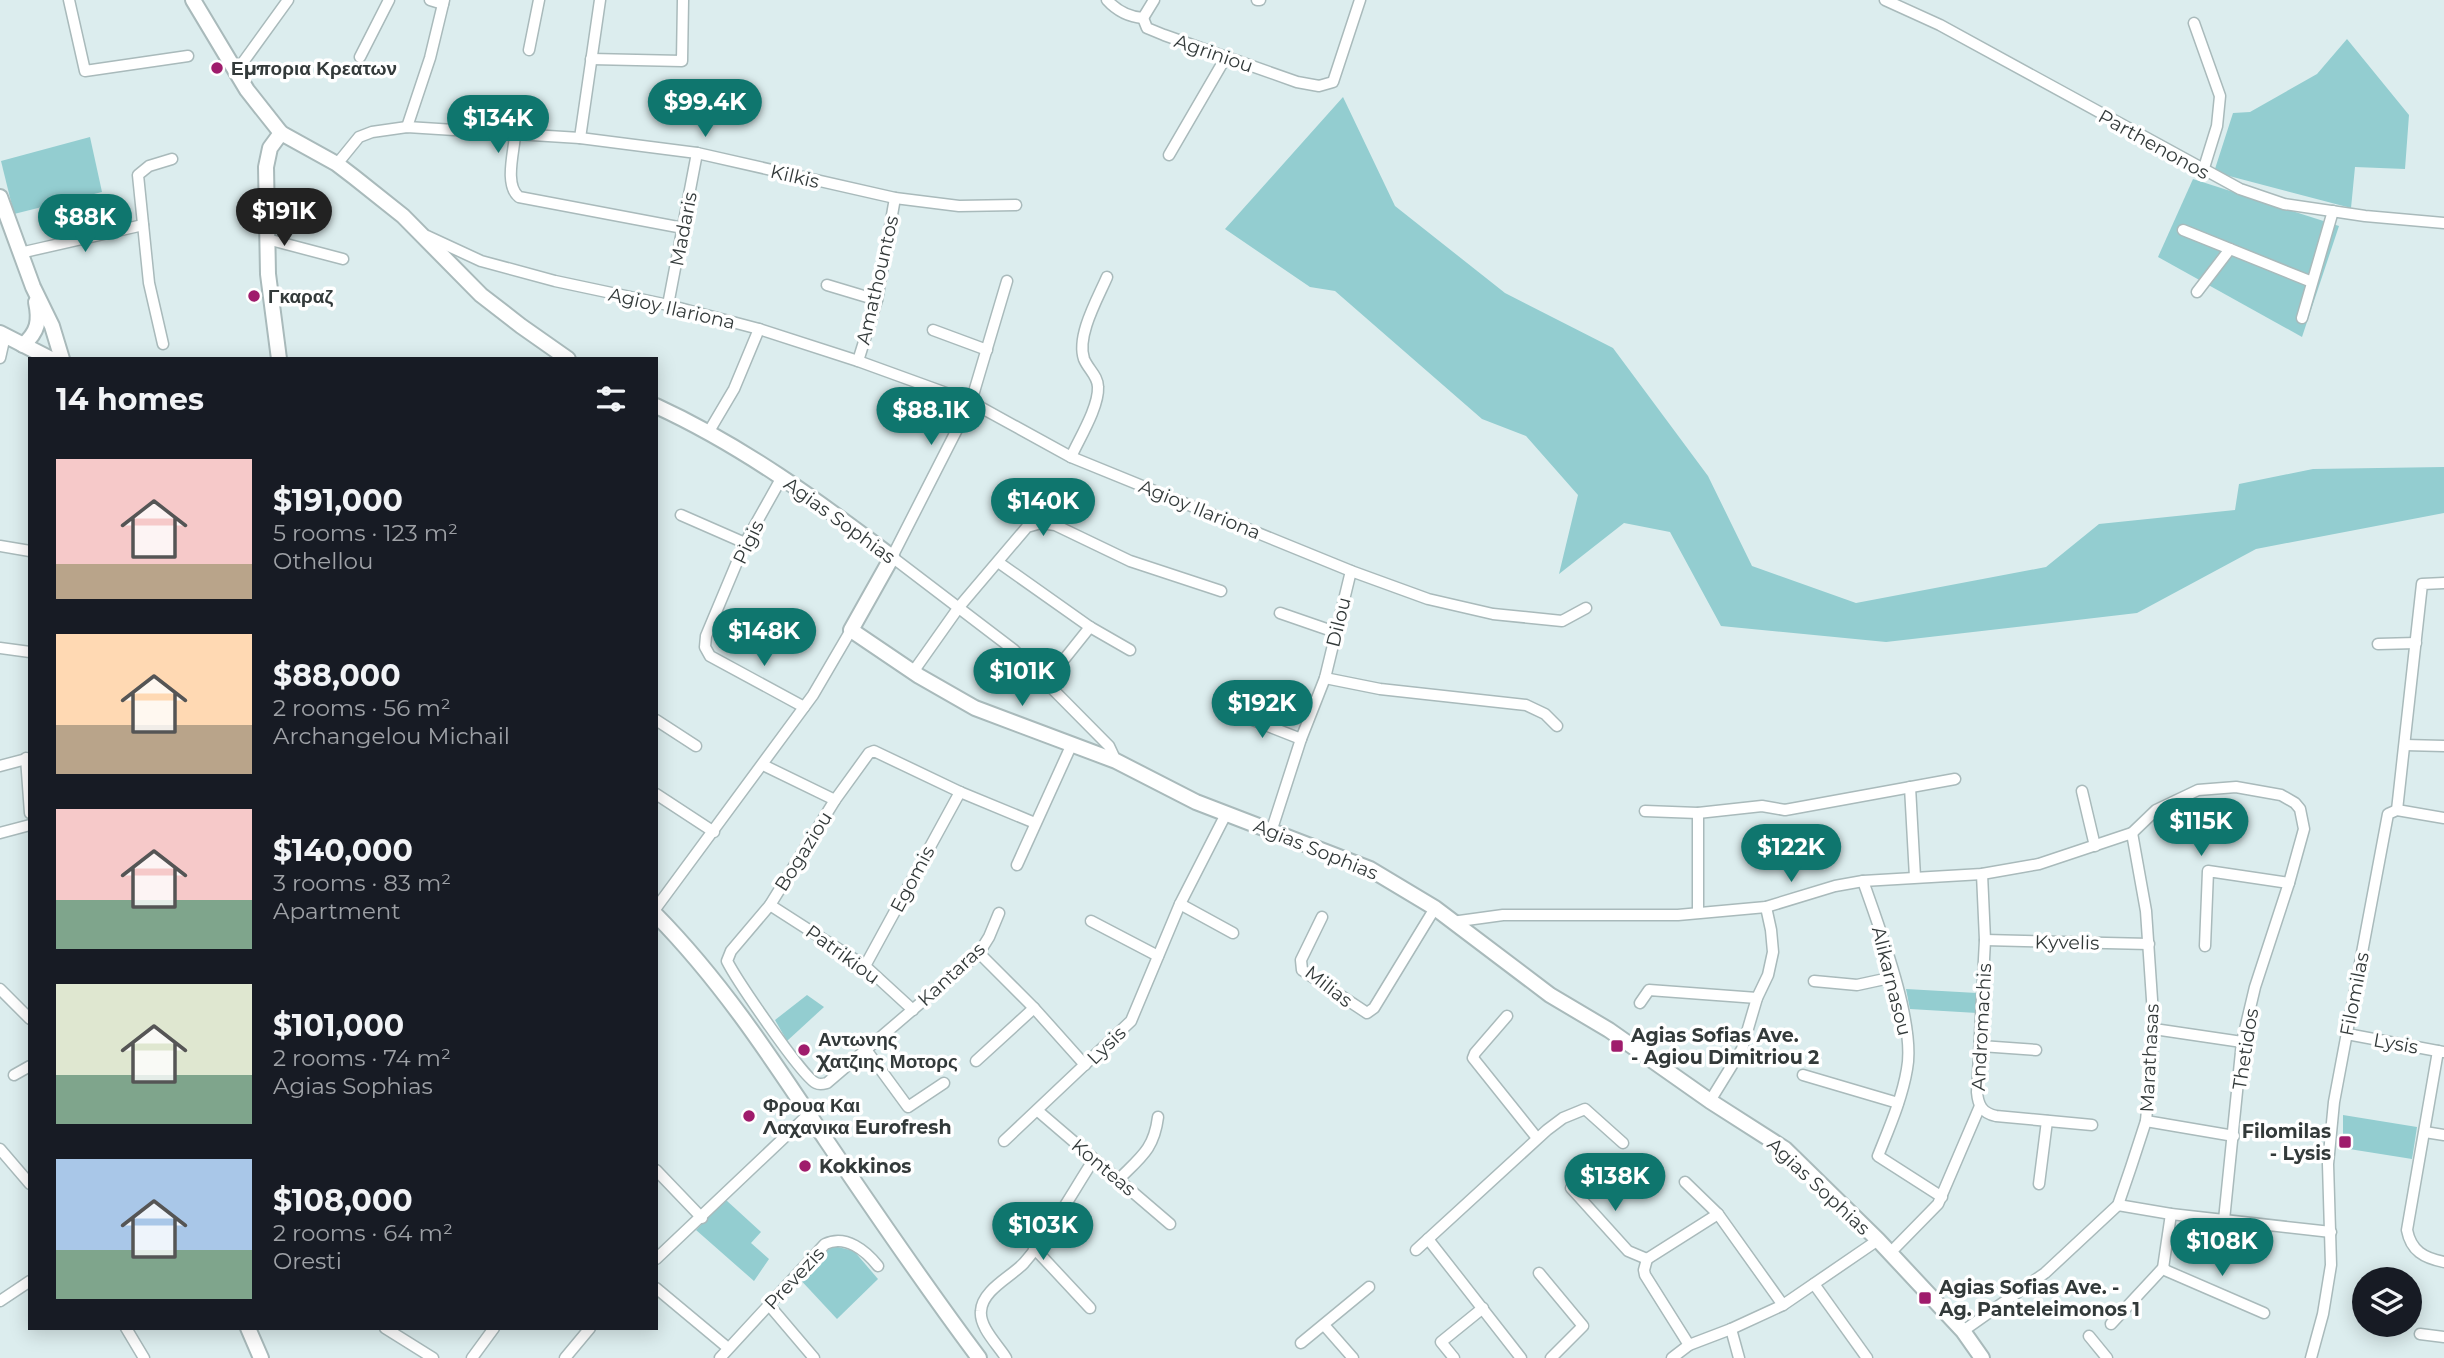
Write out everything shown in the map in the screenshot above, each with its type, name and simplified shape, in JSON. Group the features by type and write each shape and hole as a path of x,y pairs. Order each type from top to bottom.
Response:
{"street":[{"path":"69,0 85,71 188,56"},
{"path":"194,0 256,103 281,133 337,164 423,235 481,295 565,357"},
{"path":"236,72 288,0"},
{"path":"360,57 390,0"},
{"path":"407,127 430,58 444,2 430,0"},
{"path":"529,50 539,0"},
{"path":"580,138 600,0"},
{"path":"591,60 682,61 683,0"},
{"name":"Agriniou","path":"1107,0 1115,9 1131,17 1143,19 1147,28 1297,82 1319,86 1333,82 1360,0"},
{"path":"1143,19 1154,0"},
{"name":"Parthenonos","path":"1885,0 1940,25 2240,189 2284,204 2444,223"},
{"path":"2194,23 2220,96 2217,126 2203,171"},
{"path":"1170,155 1226,57"},
{"name":"Kilkis","path":"337,164 359,137 372,132 407,127 580,138 698,153 894,198 959,206 1016,205"},
{"path":"279,357 271,305 266,161 270,148 281,133"},
{"path":"516,135 511,188 519,197 683,228"},
{"name":"Madaris","path":"668,305 698,153"},
{"path":"163,344 153,305 138,175 149,166 172,159"},
{"path":"0,197 61,357"},
{"name":"Amathountos","path":"858,361 877,300 894,198"},
{"path":"2302,318 2333,211"},
{"path":"20,253 143,225"},
{"path":"2183,230 2312,282"},
{"name":"Agioy Ilariona","path":"423,235 491,264 759,328 858,361 971,402 1071,457 1351,571 1427,599 1493,614 1562,621 1586,608"},
{"path":"267,239 343,259"},
{"path":"2197,292 2230,248"},
{"path":"1071,457 1099,390 1096,377 1085,360 1083,338 1089,317 1107,277"},
{"path":"658,905 804,707 851,631 971,402 1007,281"},
{"path":"827,285 877,300"},
{"path":"23,345 35,333 39,319 33,287"},
{"path":"708,433 734,389 759,328"},
{"path":"933,330 987,350"},
{"path":"0,358 3,335 47,357"},
{"name":"Agias Sophias","path":"658,407 782,477 959,607 1014,650 1109,746 1116,761 1196,802 1370,869 1436,908 1550,995 1609,1030 1710,1101 1785,1149 1878,1240 1963,1331 1982,1358"},
{"name":"Pigis","path":"782,477 745,543 706,636 705,647 710,656 804,707"},
{"path":"681,515 745,543"},
{"path":"913,672 959,607 1027,527 1047,523 1130,561 1221,591"},
{"path":"0,545 28,551"},
{"path":"998,562 1090,627 1130,650"},
{"name":"Dilou","path":"1271,831 1325,678 1351,571"},
{"path":"2444,583 2422,584 2398,810 2444,818"},
{"path":"1280,613 1335,632"},
{"path":"1046,682 1090,627"},
{"path":"851,631 913,672 975,708 1116,761"},
{"path":"2378,644 2416,643"},
{"path":"0,648 28,652"},
{"path":"1325,678 1380,689 1526,705 1545,714 1557,726"},
{"path":"1235,713 1301,740"},
{"path":"658,721 696,746"},
{"path":"2405,745 2444,746"},
{"path":"1017,864 1071,746"},
{"name":"Bogaziou","path":"778,1038 745,992 727,961 731,951 769,905 865,757 874,751 960,792"},
{"path":"0,766 28,758"},
{"path":"763,765 835,800"},
{"path":"1645,811 1698,813 1762,806 1785,810 1955,779"},
{"path":"1910,787 1915,877"},
{"name":"Thetidos","path":"2132,833 2156,810 2187,793 2236,787 2281,795 2300,809 2304,824 2290,883 2255,987 2242,1042 2224,1220"},
{"path":"960,792 1035,823"},
{"name":"Egomis","path":"865,966 960,792"},
{"path":"2081,792 2095,846"},
{"path":"658,795 714,832"},
{"name":"Filomilas","path":"2315,1357 2330,1265 2329,1145 2334,1102 2388,814 2398,810"},
{"path":"1698,813 1698,912"},
{"name":"Lysis","path":"1004,1141 1131,1021 1180,904 1226,814"},
{"path":"0,833 28,826"},
{"path":"1452,922 1503,915 1666,915 1766,908 1835,886 1863,881 1982,874 2039,864 2132,833"},
{"name":"Marathasas","path":"1963,1331 2045,1273 2118,1205 2146,1121 2154,1029 2146,911 2132,833"},
{"path":"2205,946 2208,871 2290,883"},
{"name":"Andromachis","path":"1982,874 1985,940 1977,1092 1980,1106 1989,1114 2092,1125"},
{"name":"Alikarnasou","path":"1863,881 1894,977 1906,1026 1908,1047 1908,1068 1878,1156 1942,1197"},
{"path":"1180,904 1233,933"},
{"name":"Patrikiou","path":"769,905 865,966 913,1010"},
{"name":"Milias","path":"1322,917 1301,960 1302,970 1367,1013 1374,1008 1436,908"},
{"path":"1710,1101 1742,1049 1757,998 1768,975 1773,952 1766,908"},
{"name":"Kantaras","path":"778,1038 812,1081 827,1083 979,953 999,912"},
{"path":"658,917 723,991 764,1047 979,1358"},
{"path":"1091,921 1158,956"},
{"name":"Kyvelis","path":"1985,940 2149,944"},
{"path":"979,953 1034,1008 1085,1065"},
{"path":"1814,981 1857,985 1894,977"},
{"path":"0,989 28,1017"},
{"path":"1640,1003 1648,990 1757,998"},
{"path":"976,1060 1034,1008"},
{"path":"1507,1016 1473,1058 1537,1138"},
{"path":"2154,1029 2242,1042"},
{"name":"Lysis","path":"2347,1034 2441,1051"},
{"path":"764,1047 778,1038"},
{"path":"1981,1046 2036,1050"},
{"path":"867,1051 908,1107 944,1083"},
{"path":"2441,1051 2407,1230 2417,1252 2444,1262"},
{"path":"14,1075 28,1067"},
{"path":"1803,1075 1898,1103"},
{"path":"1890,1253 1938,1204 1980,1106"},
{"path":"1416,1250 1537,1138 1563,1118 1585,1110 1623,1143"},
{"name":"Konteas","path":"1038,1111 1170,1224"},
{"path":"658,1257 809,1114"},
{"path":"1119,1179 1147,1150 1155,1136 1158,1117"},
{"path":"2039,1184 2047,1121"},
{"path":"2146,1121 2234,1136"},
{"path":"2425,1132 2444,1135"},
{"path":"0,1149 28,1182"},
{"path":"1006,1358 983,1324 982,1304 989,1294 1023,1263 1094,1158"},
{"path":"658,1172 702,1217"},
{"path":"1685,1182 1718,1214 1783,1305"},
{"path":"1570,1188 1628,1251 1647,1259"},
{"path":"2118,1205 2171,1214 2330,1232"},
{"path":"1647,1259 1718,1214"},
{"path":"2111,1324 2163,1268 2171,1214"},
{"path":"1428,1239 1521,1358"},
{"path":"1672,1358 1689,1345 1783,1305 1878,1240"},
{"name":"Prevezis","path":"720,1358 815,1253 830,1242 841,1241 854,1245 869,1255 878,1266"},
{"path":"1034,1248 1090,1308"},
{"path":"1647,1259 1645,1275 1689,1345"},
{"path":"2163,1268 2264,1313"},
{"path":"1539,1273 1584,1326 1551,1358"},
{"path":"0,1301 28,1283"},
{"path":"1814,1284 1867,1358"},
{"path":"1301,1343 1370,1287"},
{"path":"658,1289 728,1348"},
{"path":"769,1305 814,1358"},
{"path":"1454,1358 1441,1342 1483,1308"},
{"path":"1324,1325 1353,1358"},
{"path":"1731,1329 1739,1358"},
{"path":"127,1330 144,1358"},
{"path":"249,1330 261,1358"},
{"path":"390,1330 433,1358"},
{"path":"472,1358 493,1330"},
{"path":"565,1358 588,1330"},
{"path":"2422,1334 2444,1338"},
{"path":"2089,1336 2107,1358"}],"shaded area":[{"path":"2347,39 2409,115 2405,169 2355,167 2351,208 2214,172 2233,113 2250,112 2317,74"},
{"path":"1343,97 1395,206 1505,293 1613,348 1708,476 1752,566 1856,603 2046,567 2099,524 2235,510 2239,484 2313,469 2444,467 2444,513 2256,549 2137,613 1886,642 1721,626 1670,532 1624,523 1559,574 1578,495 1526,436 1482,419 1335,291 1310,287 1225,229"},
{"path":"90,137 102,192 14,214 1,161"},
{"path":"2193,179 2339,226 2302,337 2158,257"},
{"path":"1906,989 1977,993 1977,1013 1910,1009"},
{"path":"807,995 824,1007 787,1041 775,1020"},
{"path":"2343,1115 2417,1127 2412,1159 2343,1148"},
{"path":"726,1200 761,1232 751,1243 769,1259 754,1281 696,1230"},
{"path":"830,1245 854,1251 878,1279 837,1319 796,1275"}],"place":[{"name":"Εμπορια Κρεατων","path":"217,68"},
{"name":"Γκαραζ","path":"254,296"},
{"name":"Agias Sofias Ave. - Agiou Dimitriou 2","path":"1617,1046"},
{"name":"Αντωνης Χατζιης Μοτορς","path":"804,1050"},
{"name":"Φρουα Και Λαχανικα Eurofresh","path":"749,1116"},
{"name":"Filomilas - Lysis","path":"2345,1142"},
{"name":"Kokkinos","path":"805,1166"},
{"name":"Agias Sofias Ave. - Ag. Panteleimonos 1","path":"1925,1298"}]}
